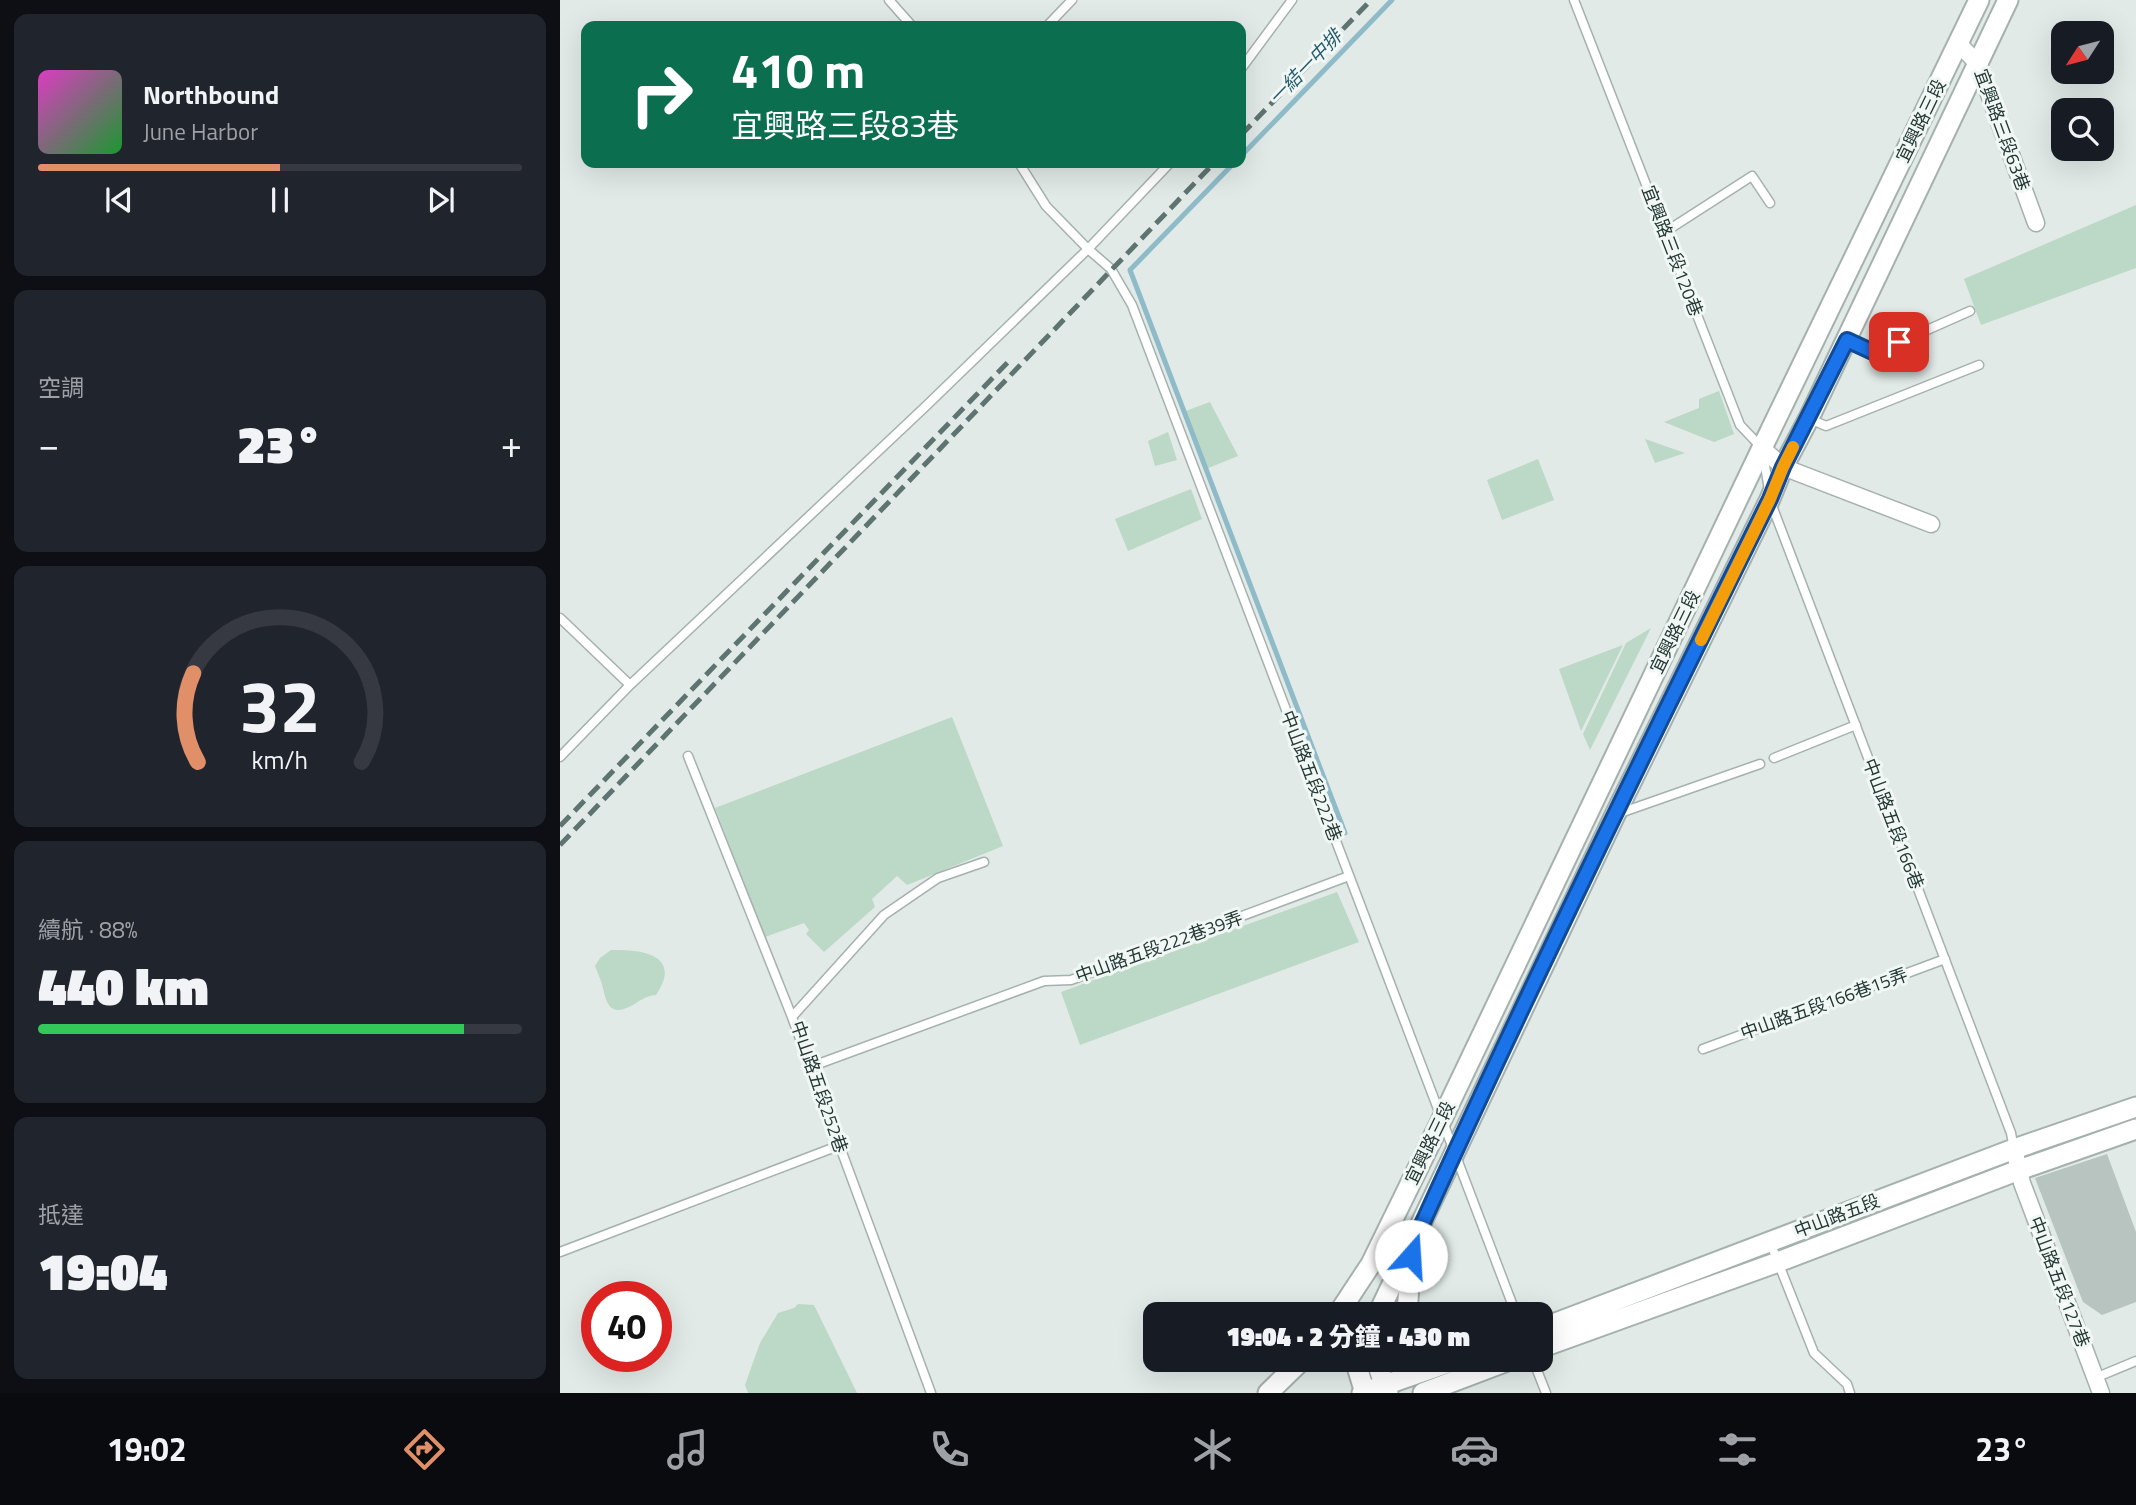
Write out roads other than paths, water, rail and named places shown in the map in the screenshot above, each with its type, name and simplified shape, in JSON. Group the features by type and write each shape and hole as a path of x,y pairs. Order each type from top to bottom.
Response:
{"street":[{"name":"宜興路三段","path":"1346,1302 1371,1264 1442,1119 1979,0"},
{"name":"宜興路三段","path":"1384,1302 1615,815 1847,340 2008,0"},
{"name":"宜興路三段63巷","path":"1959,44 1978,64 2036,223"},
{"path":"1762,448 1783,467 1931,524"},
{"name":"中山路五段","path":"1553,1324 2014,1149 2136,1107"},
{"name":"中山路五段","path":"1553,1343 2136,1129"},
{"name":"中山路五段127巷","path":"2014,1149 2022,1183 2098,1385"},
{"name":"宜興路三段","path":"1408,1302 1409,1270 1414,1242"},
{"name":"宜興路三段","path":"1359,1302 1371,1264"},
{"path":"1268,1393 1290,1372"},
{"path":"1358,1372 1364,1393 1386,1389 1424,1372"},
{"path":"1380,1372 1386,1389"},
{"path":"1425,1393 1479,1372"}],"lane":[{"path":"889,0 908,21"},
{"path":"1052,21 1072,0"},
{"path":"1246,62 1292,0"},
{"name":"宜興路三段120巷","path":"1574,0 1740,425 1762,448"},
{"name":"中山路五段222巷","path":"1024,168 1046,206 1087,249 1111,269 1132,305 1511,1302"},
{"path":"560,757 630,685 926,406 1087,249 1165,168"},
{"path":"1665,232 1752,176 1770,203"},
{"path":"1847,340 1875,353 1970,312"},
{"path":"1809,418 1826,426 1979,365"},
{"path":"1762,448 1770,499"},
{"name":"中山路五段166巷","path":"1770,499 2011,1133 2014,1149"},
{"path":"560,618 630,685"},
{"path":"1774,758 1856,725"},
{"path":"688,756 792,1017"},
{"path":"1615,815 1759,764"},
{"name":"中山路五段252巷","path":"931,1393 792,1017 884,915 938,878 984,862"},
{"name":"中山路五段222巷39弄","path":"810,1067 1044,981 1071,980 1349,876"},
{"name":"中山路五段166巷15弄","path":"1703,1049 1945,959"},
{"path":"560,1252 838,1146"},
{"path":"1770,1241 1814,1353 1847,1384 1850,1393"},
{"path":"2098,1385 2136,1361"},
{"path":"1538,1372 1546,1393"}],"waterway":[{"name":"一結一中排","path":"1246,151 1392,0"},
{"path":"1229,168 1130,270 1345,833"}],"railway":[{"path":"1246,130 1371,0"},
{"path":"560,845 1209,168"},
{"path":"560,826 1010,360"}]}
